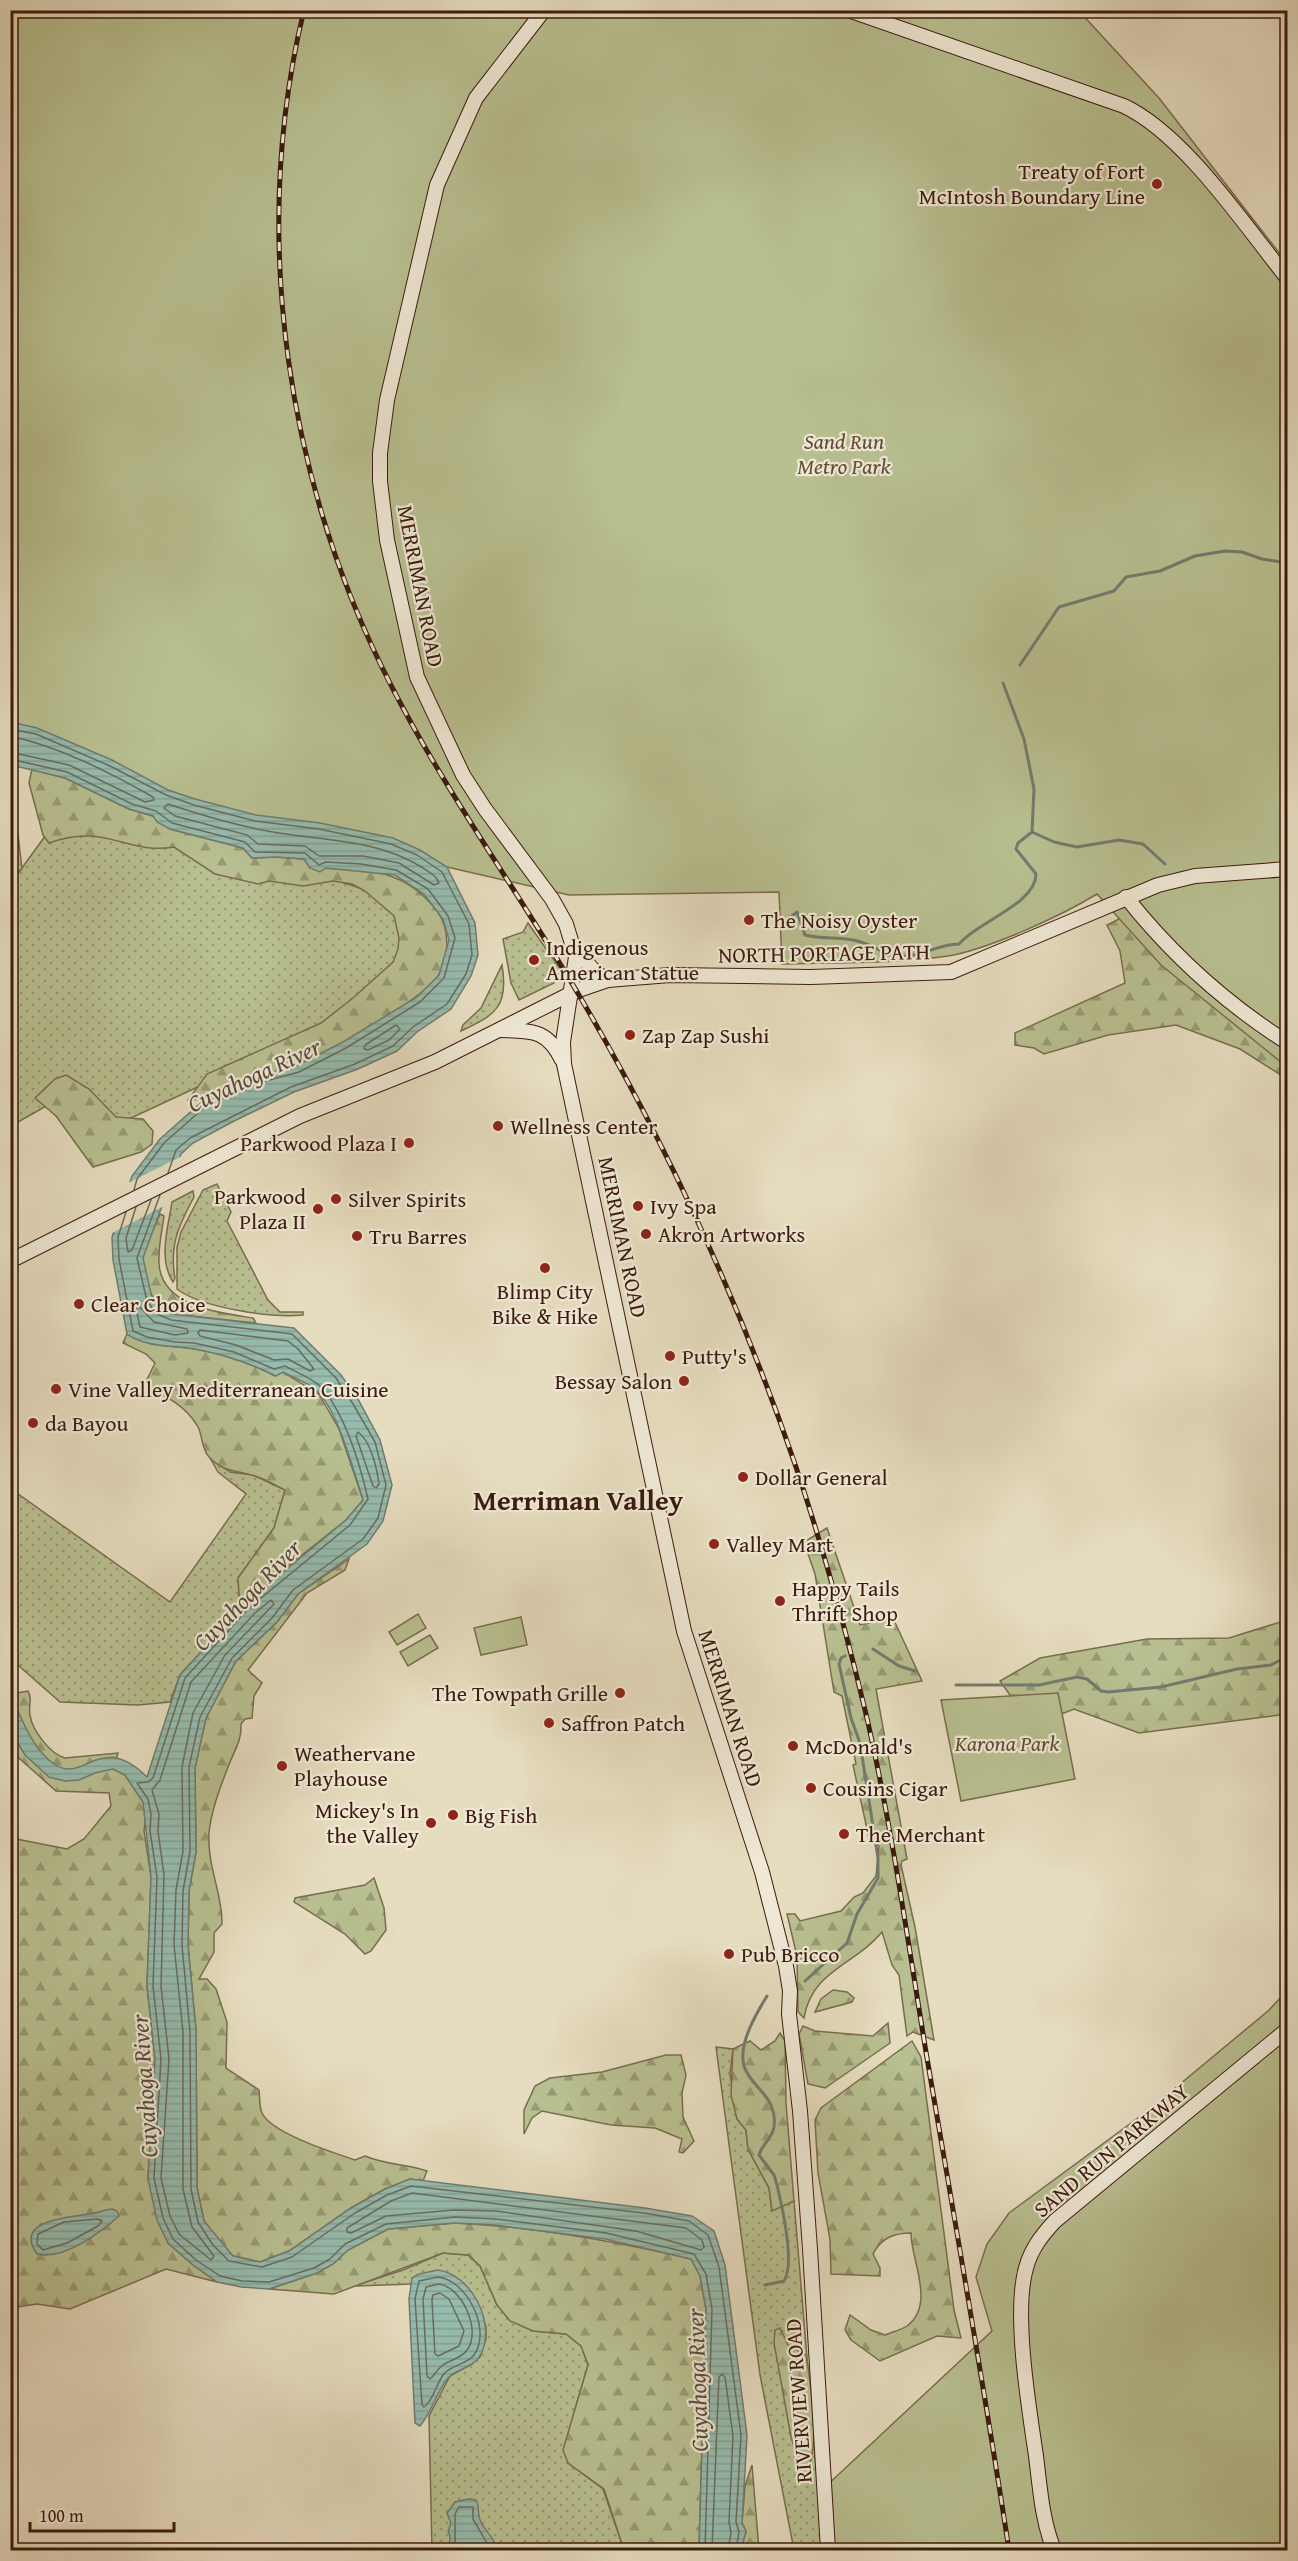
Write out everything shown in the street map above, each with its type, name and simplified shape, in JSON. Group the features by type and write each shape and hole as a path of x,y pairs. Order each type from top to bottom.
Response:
{"main road":[{"name":"MERRIMAN ROAD","path":"544,10 476,98 437,185 387,400 380,453 380,481 387,540 417,677 463,775 485,809 552,899 566,924 576,957 563,1042 564,1064 684,1631 762,1872 780,1940 790,1991 789,2014 800,2111 810,2249"},
{"path":"848,10 1124,106 1144,117 1175,141 1287,279"},
{"name":"NORTH PORTAGE PATH","path":"14,1258 300,1116 435,1062 571,993 608,980 670,975 811,977 951,972 966,968 1158,885 1195,876 1287,869"},
{"path":"1126,897 1162,940 1213,989 1287,1043"},
{"path":"573,947 596,973 608,980"},
{"path":"498,1030 540,1033 553,1043 564,1064"},
{"name":"SAND RUN PARKWAY","path":"1054,2550 1044,2519 1026,2374 1022,2301 1024,2277 1030,2256 1041,2237 1055,2221 1287,2029"},
{"name":"RIVERVIEW ROAD","path":"810,2249 828,2550"}],"green space":[{"name":"Sand Run Metro Park","path":"10,11 1079,11 1159,98 1287,263 1287,1067 1161,965 1097,894 1024,931 948,956 886,962 782,964 779,892 569,895 447,867 334,846 11,743"},
{"path":"10,765 22,869 14,874 10,869"},
{"path":"32,769 65,778 129,809 153,816 170,829 243,848 252,858 304,859 310,868 364,870 396,878 424,896 441,918 447,943 442,969 429,986 413,999 329,1051 296,1066 240,1083 212,1096 188,1100 207,1074 321,1023 353,998 393,962 399,938 394,916 365,891 352,884 333,881 303,886 269,881 258,884 215,874 174,847 142,847 101,837 68,837 49,843 43,835 29,783"},
{"path":"75,795 430,911 402,992 88,1138 64,1096 11,1126 11,883"},
{"path":"1287,880 1287,1079 1240,1049 1176,1025 1108,1035 1044,1054 1034,1048 1015,1045 1015,1033 1125,983 1120,951 1107,925 1170,893"},
{"path":"528,923 561,970 554,983 519,1000 511,983 503,939 523,932"},
{"path":"502,965 503,990 497,1007 483,1020 461,1031 463,1025 481,1008"},
{"path":"66,1075 89,1089 116,1117 143,1119 153,1131 152,1144 141,1152 93,1167 56,1116 35,1098 55,1079"},
{"path":"217,1184 231,1212 227,1221 268,1300 280,1312 303,1312 303,1315 273,1315 237,1310 203,1302 177,1289 177,1247 181,1232 203,1190"},
{"path":"193,1191 194,1197 174,1245 175,1278 173,1282 168,1273 165,1253 172,1202"},
{"path":"160,1214 164,1216 159,1263 162,1278 170,1289 194,1305 253,1318 256,1323 172,1314 159,1305 147,1284 143,1259"},
{"path":"127,1334 151,1344 195,1349 226,1356 275,1376 283,1372 319,1394 339,1429 363,1500 346,1520 240,1609 238,1578 274,1528 285,1490 259,1477 220,1466 209,1457 198,1427 188,1413 167,1397 143,1388 155,1363 146,1354 123,1343"},
{"path":"210,1458 230,1472 253,1475 285,1490 274,1528 238,1578 240,1609 180,1675 170,1702 138,1705 60,1702 11,1659 11,1489 170,1602 246,1494 218,1472"},
{"path":"827,1528 860,1625 893,1618 922,1681 876,1689 907,1859 902,1861 901,1865 915,1927 934,2040 913,2032 907,2036 899,1975 892,1965 882,1932 860,1953 825,1978 809,2002 804,2018 798,2012 797,1956 787,1914 795,1914 800,1921 841,1911 854,1897 863,1893 876,1876 879,1846 869,1838 853,1765 856,1764 842,1696 834,1692 815,1574 804,1542"},
{"path":"349,1559 345,1570 307,1593 248,1670 262,1683 254,1696 252,1718 245,1719 241,1724 239,1741 212,1816 209,1833 210,1857 222,1913 222,1924 214,1933 214,1952 199,1979 207,1979 216,1989 227,2022 226,2068 259,2090 261,2111 277,2128 333,2153 355,2160 365,2156 427,2171 423,2181 410,2179 385,2189 351,2208 289,2251 260,2262 233,2256 218,2241 204,2221 197,2188 196,2031 188,1945 189,1891 196,1852 195,1768 206,1718 236,1661 277,1622 298,1594"},
{"path":"418,1614 426,1628 397,1645 389,1632"},
{"path":"521,1617 527,1645 481,1655 474,1628"},
{"path":"1287,1620 1287,1714 1139,1733 1074,1709 1054,1717 1039,1697 1010,1695 1000,1681 1040,1658 1147,1639 1229,1638"},
{"path":"430,1635 438,1648 408,1666 400,1652"},
{"path":"10,1678 13,1690 17,1693 28,1691 31,1721 38,1734 53,1752 65,1758 118,1753 113,1769 125,1775 143,1802 146,1816 144,1831 151,1877 147,1986 155,2058 148,2179 168,2243 217,2282 166,2269 70,2309 37,2304 11,2308 11,1838 67,1849 84,1839 111,1806 109,1793 56,1791 11,1751"},
{"name":"Karona Park","path":"1058,1693 1075,1779 961,1801 941,1700"},
{"path":"374,1878 384,1908 386,1930 371,1951 365,1954 345,1934 294,1902 295,1898 365,1885"},
{"path":"833,1990 847,1992 854,1998 852,2002 815,2012 821,1999"},
{"path":"1287,1991 1287,2550 828,2550 824,2488 992,2331 976,2277 987,2244 1009,2213 1150,2109 1268,2011"},
{"path":"888,2023 890,2043 825,2088 808,2084 799,2034 803,2026 815,2031 873,2036"},
{"path":"780,2033 785,2041 786,2103 794,2201 772,2211 769,2188 748,2149 746,2130 737,2119 731,2095 733,2049 750,2041 761,2050 775,2041"},
{"path":"912,2041 921,2057 954,2310 961,2338 937,2336 880,2361 851,2340 845,2330 850,2315 871,2330 885,2335 907,2326 915,2317 920,2306 921,2294 911,2233 899,2234 884,2240 876,2249 873,2254 880,2268 880,2276 831,2274 830,2239 818,2173 815,2120 821,2108"},
{"path":"716,2047 733,2049 730,2074 737,2119 746,2130 748,2149 769,2188 772,2211 794,2201 823,2550 794,2550 760,2375"},
{"path":"666,2055 681,2055 686,2075 682,2093 683,2117 694,2141 683,2153 679,2152 682,2139 655,2128 611,2125 542,2111 532,2118 524,2134 524,2110 535,2086 550,2078 602,2072"},
{"path":"455,2223 574,2236 691,2259 700,2276 706,2309 699,2550 624,2550 604,2489 568,2463 563,2450 588,2365 581,2346 566,2334 533,2331 510,2321 497,2305 480,2266 468,2255 443,2253 334,2294 269,2289 317,2273 333,2264 348,2250 388,2229"},
{"path":"443,2253 468,2255 480,2266 497,2305 533,2331 566,2334 581,2346 588,2365 573,2416 568,2463 603,2489 624,2550 432,2550 429,2416 450,2376 480,2357 486,2339 486,2327 482,2314 428,2273 412,2278 412,2284 354,2286 403,2270"},
{"path":"780,2328 788,2345 806,2355 814,2429 812,2457 808,2466 800,2466 791,2437 774,2343 775,2330"},
{"path":"752,2465 759,2550 741,2550 746,2531 742,2523 745,2486"}],"water":[{"path":"11,722 37,728 112,760 168,790 195,799 256,815 320,823 393,838 420,850 447,867 475,923 478,955 471,976 451,1009 417,1032 397,1051 358,1069 294,1092 193,1143 181,1154 143,1258 152,1298 161,1310 172,1314 294,1328 341,1375 359,1401 380,1440 392,1485 383,1521 367,1544 298,1594 277,1622 236,1661 206,1718 195,1768 196,1852 189,1891 188,1945 196,2031 197,2188 204,2221 233,2256 260,2262 289,2251 351,2208 385,2189 410,2179 645,2208 692,2216 714,2231 725,2265 747,2435 742,2523 746,2531 741,2550 699,2550 706,2309 700,2276 691,2259 605,2239 495,2225 455,2223 388,2229 348,2250 333,2264 317,2273 269,2289 241,2287 217,2282 193,2265 168,2243 157,2220 148,2179 155,2059 147,1986 151,1877 143,1802 125,1775 113,1769 79,1780 65,1781 49,1777 25,1755 11,1732 10,1693 33,1741 46,1758 54,1764 65,1769 105,1758 117,1758 131,1764 147,1777 180,1675 246,1603 346,1520 363,1500 333,1415 319,1393 311,1386 283,1372 276,1376 226,1356 195,1349 151,1344 127,1334 113,1260 112,1237 132,1176 160,1139 203,1101 248,1079 296,1066 343,1042 417,997 439,975 449,940 443,919 424,894 395,875 326,868 320,872 310,868 304,859 252,858 243,848 170,829 157,822 153,816 129,809 65,778 11,765"},
{"path":"112,2209 117,2211 119,2216 102,2230 70,2249 47,2255 37,2254 31,2243 32,2234 37,2227 46,2223"},
{"path":"438,2270 461,2281 471,2291 483,2315 485,2342 478,2359 448,2378 420,2426 415,2423 409,2299 412,2278"},
{"path":"476,2500 480,2520 494,2541 497,2550 449,2550 448,2531 451,2523 447,2513 455,2502"}],"pier":[{"path":"184,1155 166,1205 110,1234 126,1184"}],"waterway":[{"path":"1020,665 1059,607 1114,591 1126,577 1160,571 1195,556 1225,551 1242,552 1262,559 1288,563"},
{"path":"776,922 787,920 797,912 805,935 854,940 890,954 909,956 959,944 967,936 1016,904 1026,894 1033,885 1036,874 1016,849 1018,843 1032,832 1034,789 1024,739 1003,683"},
{"path":"1032,832 1054,842 1077,847 1119,840 1143,844 1165,864"},
{"path":"873,1649 899,1666 915,1671"},
{"path":"805,1981 847,1943 857,1914 878,1878 878,1858 860,1743 851,1718 839,1664 841,1658 845,1656"},
{"path":"956,1685 1039,1685 1077,1677 1087,1679 1101,1691 1108,1692 1161,1687 1237,1669 1271,1665 1288,1656"},
{"path":"765,2285 784,2281 787,2273 788,2249 782,2206 774,2175 759,2155 773,2131 772,2107 747,2073 743,2057 749,2029 767,1996"}],"railway":[{"path":"304,10 288,96 280,183 280,271 288,359 304,445 327,530 357,612 394,691 462,809 583,1002 674,1171 752,1347 796,1467 825,1559 850,1651 884,1799 1009,2550"}],"place":[{"name":"Treaty of Fort McIntosh Boundary Line","path":"1157,184"},
{"name":"The Noisy Oyster","path":"749,920"},
{"name":"Indigenous American Statue","path":"534,960"},
{"name":"Zap Zap Sushi","path":"630,1035"},
{"name":"Wellness Center","path":"498,1126"},
{"name":"Parkwood Plaza I","path":"409,1143"},
{"name":"Silver Spirits","path":"336,1199"},
{"name":"Ivy Spa","path":"638,1206"},
{"name":"Parkwood Plaza II","path":"318,1209"},
{"name":"Akron Artworks","path":"646,1234"},
{"name":"Tru Barres","path":"357,1236"},
{"name":"Blimp City Bike & Hike","path":"545,1268"},
{"name":"Clear Choice","path":"79,1304"},
{"name":"Putty's","path":"670,1356"},
{"name":"Bessay Salon","path":"684,1381"},
{"name":"Vine Valley Mediterranean Cuisine","path":"56,1389"},
{"name":"da Bayou","path":"33,1423"},
{"name":"Dollar General","path":"743,1477"},
{"name":"Valley Mart","path":"714,1544"},
{"name":"Happy Tails Thrift Shop","path":"780,1601"},
{"name":"The Towpath Grille","path":"620,1693"},
{"name":"Saffron Patch","path":"549,1723"},
{"name":"McDonald's","path":"793,1746"},
{"name":"Weathervane Playhouse","path":"282,1766"},
{"name":"Cousins Cigar","path":"811,1788"},
{"name":"Big Fish","path":"453,1815"},
{"name":"Mickey's In the Valley","path":"431,1823"},
{"name":"The Merchant","path":"844,1834"},
{"name":"Pub Bricco","path":"729,1954"}],"district":[{"name":"Merriman Valley","path":"578,1499"}],"water label":[{"name":"Cuyahoga River","path":"254,1075"},
{"name":"Cuyahoga River","path":"247,1595"},
{"name":"Cuyahoga River","path":"144,2086"},
{"name":"Cuyahoga River","path":"697,2380"}]}
